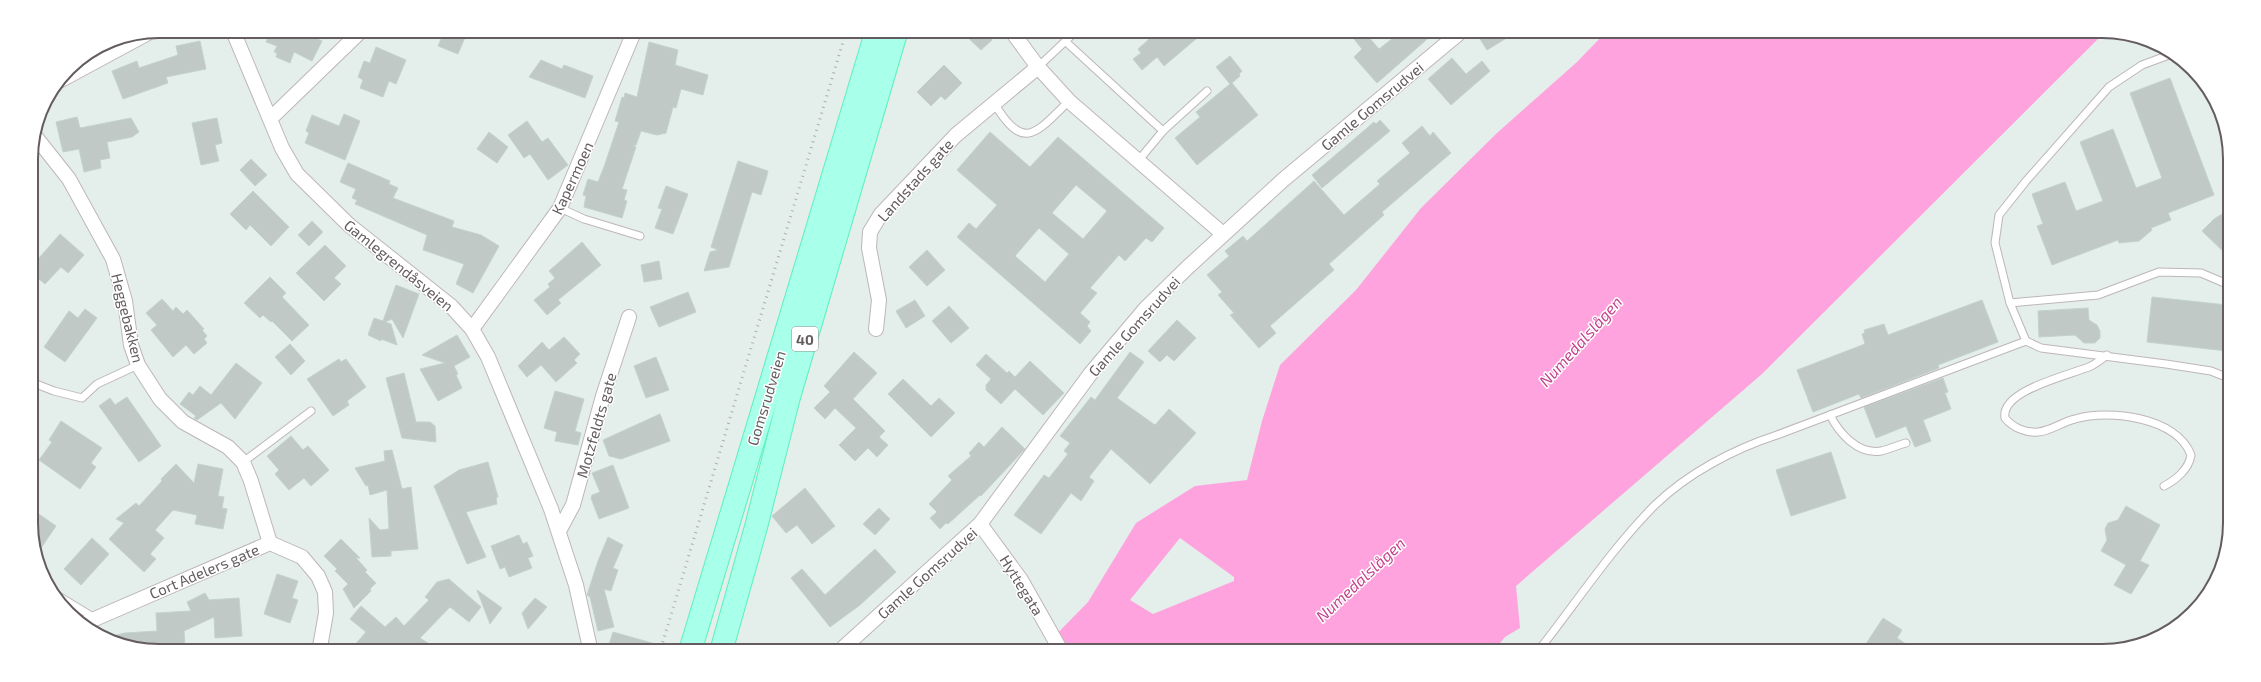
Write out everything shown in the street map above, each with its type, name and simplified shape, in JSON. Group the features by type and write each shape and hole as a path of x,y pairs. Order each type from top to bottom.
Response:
{"main road":[{"name":"Gomsrudveien","path":"693,644 875,38"},
{"name":"Gomsrudveien","path":"723,644 756,527 791,390 895,38"}],"street":[{"name":"Gamlegrendåsveien","path":"237,38 282,148 297,174 349,225 423,282 451,306 472,329 488,357 559,531 576,585 589,644"},
{"path":"271,118 354,38"},
{"name":"Kapermoen","path":"472,329 560,208 631,38"},
{"path":"1017,38 1038,67 1069,101 1223,234"},
{"name":"Gamle Gomsrudvei","path":"847,644 980,524 1091,373 1146,308 1223,234 1295,170 1453,38"},
{"path":"72,74 134,40"},
{"name":"Landstads gate","path":"876,329 879,300 870,256 870,232 881,214 956,135 1038,67"},
{"name":"Heggebakken","path":"39,141 69,179 113,259 125,301 131,345 138,365 160,399 183,422 228,447 243,462 251,481 270,543"},
{"name":"Motzfeldts gate","path":"559,531 573,506 603,396 628,317"},
{"name":"Hyttegata","path":"980,524 1021,580 1058,644"},
{"name":"Cort Adelers gate","path":"88,621 174,586 270,543 302,557 318,576 325,592 326,613 321,644"}],"lane":[{"path":"1038,67 1069,38"},
{"path":"1066,41 1163,131"},
{"path":"2166,56 2142,65 2109,87 2026,181 1999,215 1995,243 2010,303 2026,341 2041,348 2107,355 2211,371 2223,376"},
{"path":"1138,161 1163,131 1207,91"},
{"path":"994,103 1006,123 1017,131 1027,135 1039,130 1069,101"},
{"path":"560,208 584,219 640,236"},
{"path":"2010,303 2098,295 2159,272 2201,273 2223,282"},
{"path":"1544,644 1635,528 1655,505 1686,479 1753,443 2026,341"},
{"path":"2107,355 2094,365 2019,394 2007,405 2004,412 2005,418 2018,428 2036,432 2074,419 2096,415 2128,416 2154,423 2178,438 2189,449 2191,455 2188,465 2181,474 2172,482 2164,486"},
{"path":"38,385 54,392 82,398 97,384 138,365"},
{"path":"243,462 311,411"},
{"path":"1830,415 1835,425 1848,440 1860,447 1880,451 1906,442"},
{"path":"71,607 88,621"}],"water":[{"name":"Numedalslågen","path":"1600,38 2099,38 1762,374 1516,586 1520,628 1505,637 1499,644 1047,644 1088,602 1136,523 1195,486 1247,480 1262,421 1280,365 1356,290 1421,208 1497,133 1577,62","holes":["1180,538 1234,577 1234,581 1153,614 1130,600"]}],"building":[{"path":"268,38 316,38 322,41 312,61 294,52 290,63 276,57 277,53 274,52 277,46 266,42"},
{"path":"441,38 465,38 458,54 438,46"},
{"path":"968,38 990,38 992,40 981,50"},
{"path":"1150,38 1197,38 1164,66 1157,57 1142,70 1133,59 1141,53 1138,49"},
{"path":"1353,38 1369,38 1379,49 1393,38 1428,38 1377,83 1354,57 1362,49"},
{"path":"1480,38 1506,38 1487,50"},
{"path":"200,41 206,69 166,77 168,83 123,99 112,71 137,61 139,68 178,55 176,46"},
{"path":"649,42 678,50 675,65 708,75 703,95 681,89 676,108 673,107 666,133 657,135 641,131 636,145 633,146 636,147 622,189 627,190 624,200 627,201 622,218 584,207 586,196 583,195 588,179 598,182 619,122 615,121 622,97 624,98 625,93 637,97"},
{"path":"376,47 406,60 396,84 389,81 383,97 360,88 363,80 358,77 364,61 370,63"},
{"path":"1230,56 1242,71 1239,74 1240,76 1232,83 1258,115 1197,165 1175,138 1200,117 1196,112 1230,84 1216,67"},
{"path":"1452,58 1466,74 1482,61 1490,71 1451,105 1428,79"},
{"path":"541,60 562,69 564,65 593,76 585,98 529,77"},
{"path":"944,65 962,83 945,100 941,96 931,106 917,92"},
{"path":"2170,78 2214,195 2168,213 2171,220 2151,228 2152,230 2139,241 2119,243 2118,240 2052,265 2037,226 2043,224 2032,194 2065,182 2076,211 2103,201 2080,142 2113,129 2136,188 2162,178 2130,93"},
{"path":"344,114 360,121 345,160 305,143 309,133 306,131 312,115 339,126"},
{"path":"77,117 80,128 131,118 139,132 132,137 107,142 110,158 100,160 101,168 84,172 79,149 63,152 56,122"},
{"path":"217,118 222,143 215,145 219,161 201,165 192,123"},
{"path":"1380,120 1390,131 1322,188 1312,175 1374,122 1376,124"},
{"path":"527,121 542,142 548,138 568,165 548,180 530,154 524,158 508,135"},
{"path":"1422,126 1430,136 1433,132 1451,153 1382,212 1384,215 1329,264 1334,270 1270,326 1276,333 1259,348 1230,315 1234,313 1218,295 1222,292 1207,275 1229,256 1225,251 1243,236 1247,241 1314,181 1344,215 1380,184 1377,181 1410,153 1402,143"},
{"path":"489,132 508,147 497,163 477,149"},
{"path":"990,132 1030,167 1058,137 1164,228 1152,242 1146,238 1125,261 1119,255 1090,288 1097,293 1080,313 1090,322 1087,326 1091,331 1080,344 957,237 969,223 976,229 997,205 957,170","holes":["1076,185 1107,211 1083,239 1052,213","1039,228 1069,254 1045,282 1015,256"]},
{"path":"251,159 267,175 255,186 240,170"},
{"path":"738,161 768,171 766,179 761,195 752,192 729,267 704,271 710,252 718,250 711,247"},
{"path":"348,163 390,181 389,184 398,188 393,198 454,221 452,227 481,235 499,246 473,293 456,284 464,264 423,250 427,235 355,204 357,200 352,198 356,189 340,182"},
{"path":"666,186 688,194 673,234 655,228 662,209 658,208"},
{"path":"253,191 289,227 271,246 250,225 246,230 230,214"},
{"path":"2223,213 2223,251 2202,231 2214,219"},
{"path":"312,221 323,232 309,246 298,235"},
{"path":"60,234 84,255 68,273 61,267 45,284 38,278 38,259"},
{"path":"582,242 601,265 558,300 561,303 547,315 534,300 550,287 548,284 555,278 549,271"},
{"path":"325,245 346,266 334,278 341,284 324,301 296,273"},
{"path":"927,250 945,270 927,286 909,267"},
{"path":"659,261 662,279 644,282 641,265"},
{"path":"270,277 286,293 282,297 309,325 292,341 272,321 271,322 263,315 260,318 244,303"},
{"path":"396,285 419,294 403,338 392,319 385,322 391,324 397,345 381,339 381,341 368,335 374,318 383,321"},
{"path":"688,292 696,312 659,327 650,307"},
{"path":"2152,297 2223,305 2223,351 2147,342"},
{"path":"162,299 173,311 176,307 183,314 187,310 204,329 202,330 207,336 204,339 207,343 194,354 186,345 173,357 151,330 157,325 146,313"},
{"path":"915,300 925,316 906,328 896,311"},
{"path":"1982,300 1998,342 1938,365 1939,368 1861,398 1859,394 1813,412 1797,370 1865,344 1862,334 1865,333 1864,330 1884,324 1888,335"},
{"path":"949,306 969,328 951,343 932,321"},
{"path":"2088,308 2089,320 2097,325 2100,331 2100,338 2095,343 2084,343 2075,335 2039,337 2038,311"},
{"path":"85,309 97,318 65,362 44,347 69,311 78,318"},
{"path":"1177,320 1196,338 1174,361 1167,355 1160,362 1148,351"},
{"path":"457,335 470,357 454,366 462,388 438,401 420,369 445,363 422,355"},
{"path":"564,337 580,354 574,360 577,363 556,382 541,365 527,377 518,366 542,342 549,350"},
{"path":"290,344 305,361 291,375 275,357"},
{"path":"854,352 877,373 853,399 885,431 879,437 888,445 877,457 868,448 855,461 839,445 856,428 835,408 825,419 814,408 830,392 824,386"},
{"path":"1130,352 1144,362 1117,398 1155,425 1169,409 1196,433 1150,484 1111,449 1089,477 1094,481 1081,501 1071,493 1041,534 1014,515 1044,475 1049,478 1068,454 1064,451 1070,443 1060,436 1091,397 1095,400"},
{"path":"986,354 1007,373 1009,371 1015,377 1030,361 1064,393 1043,415 1015,389 1001,404 986,390 986,385 991,379 976,365"},
{"path":"656,357 669,390 646,398 634,366"},
{"path":"339,359 341,362 346,359 366,387 347,401 349,405 333,416 307,379"},
{"path":"236,363 262,383 235,419 221,403 197,420 194,418 196,416 180,404 189,392 193,395 200,386 211,395"},
{"path":"404,373 416,422 430,422 435,426 436,442 402,438 386,378"},
{"path":"1943,378 1948,392 1945,393 1951,409 1923,420 1931,441 1915,447 1906,426 1876,438 1864,407"},
{"path":"903,379 931,406 939,398 955,413 931,437 888,394"},
{"path":"555,391 584,399 575,431 581,433 578,445 555,441 557,432 544,428"},
{"path":"127,397 161,446 139,462 99,406 110,398 115,405"},
{"path":"660,414 670,441 621,459 609,456 603,440"},
{"path":"61,421 102,448 91,463 96,467 80,489 39,460 52,442 49,440"},
{"path":"1002,427 1025,449 981,496 980,495 948,524 946,523 940,529 930,518 937,512 929,504 952,480 948,476 971,456 969,453 979,442 984,447"},
{"path":"291,436 303,450 308,446 329,470 311,486 304,478 289,490 275,474 279,470 267,456"},
{"path":"392,450 402,489 411,487 418,549 391,551 391,556 372,557 369,518 380,530 389,529 387,490 370,495 368,485 366,486 355,468 385,461 384,451"},
{"path":"1831,452 1846,498 1791,516 1776,470"},
{"path":"488,462 498,497 496,498 497,504 466,512 486,557 467,564 434,486 459,470"},
{"path":"176,464 194,483 198,464 223,469 218,496 224,497 222,508 227,509 223,529 195,524 197,515 173,510 155,530 164,538 150,554 156,559 144,572 109,539 124,523 116,519 136,503 139,506 162,481 161,479"},
{"path":"613,465 629,508 599,519 591,498 592,495 600,492 592,473"},
{"path":"805,488 835,526 812,544 797,525 786,533 772,516"},
{"path":"2126,506 2160,525 2140,561 2149,565 2131,594 2114,585 2126,565 2101,551 2107,540 2105,529 2108,523 2118,520"},
{"path":"879,508 890,519 875,535 863,524"},
{"path":"38,513 56,526 41,549 38,531"},
{"path":"519,535 523,544 527,542 533,556 528,558 532,568 509,577 505,567 500,569 491,546"},
{"path":"608,537 623,545 613,568 618,570 611,591 604,589 614,627 598,631 590,597 587,595 598,561"},
{"path":"92,538 109,554 81,585 64,569"},
{"path":"341,539 360,558 356,558 367,570 365,572 376,583 370,589 371,591 354,608 343,589 348,584 335,571 337,569 324,556"},
{"path":"875,549 896,572 860,605 830,627 791,578 802,569 825,595"},
{"path":"277,574 298,581 292,598 298,600 290,623 264,614"},
{"path":"449,579 481,607 469,622 450,607 420,638 429,644 356,644 366,632 350,619 361,606 385,627 396,617 404,626 429,600 425,597 437,582"},
{"path":"477,590 502,608 490,624"},
{"path":"205,593 209,600 239,598 242,636 215,638 214,617 184,631 185,644 143,643 114,636 125,633 157,631 156,613 191,611 187,602"},
{"path":"535,598 547,607 528,629 522,613"},
{"path":"1883,618 1902,630 1897,638 1906,644 1866,644"},
{"path":"613,632 652,643 652,644 609,644"}],"railway":[{"path":"662,644 844,38"}]}
